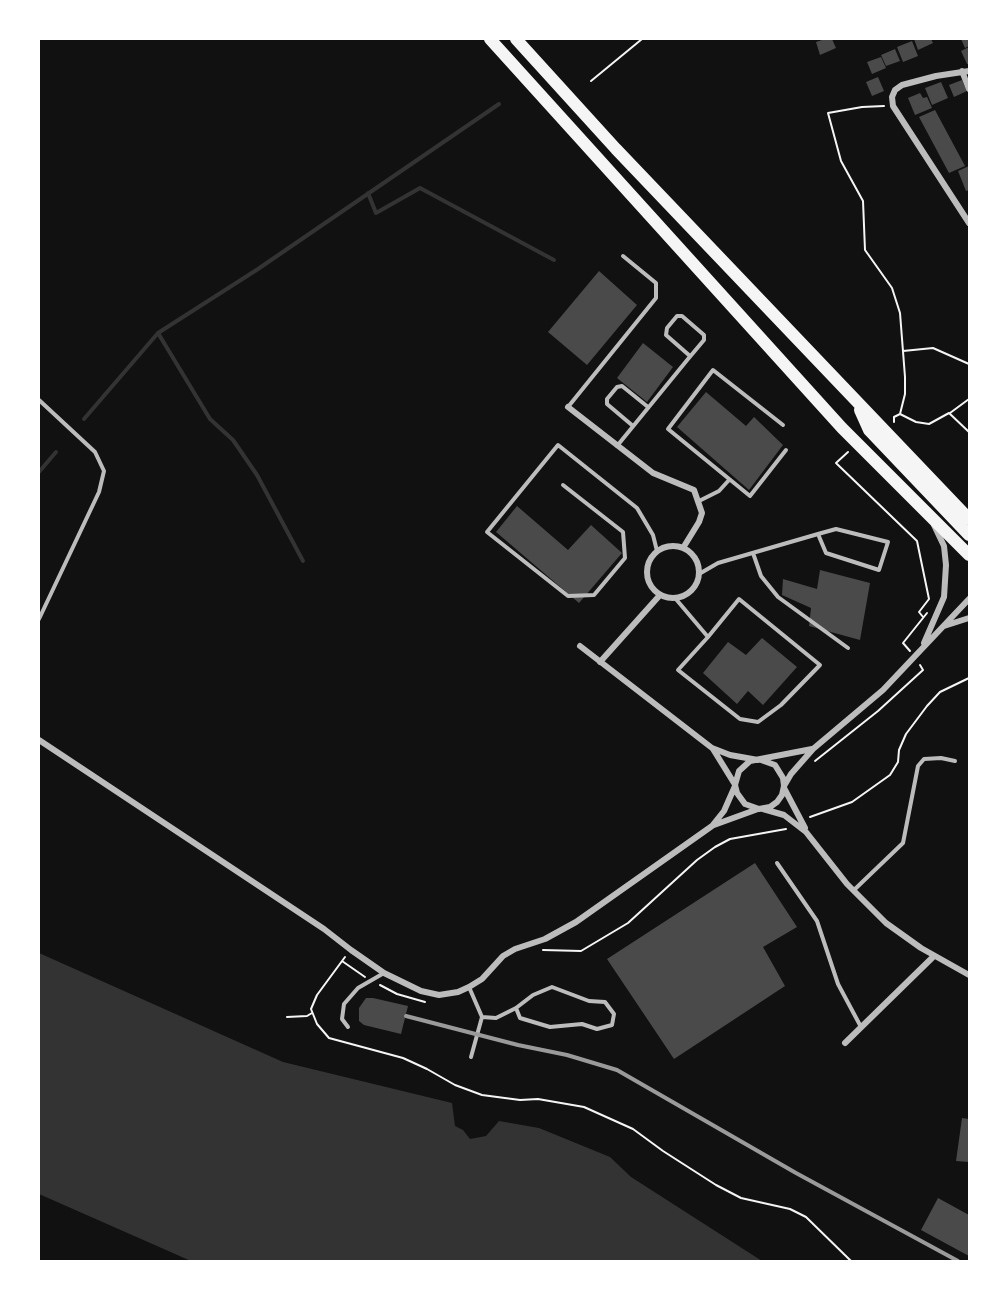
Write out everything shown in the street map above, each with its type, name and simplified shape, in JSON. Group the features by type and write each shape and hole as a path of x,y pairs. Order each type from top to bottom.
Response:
{"highway":[{"path":"490,39 842,428 969,555"},
{"path":"516,39 616,149 969,519"},
{"path":"857,404 868,430 969,536"}],"street":[{"path":"969,89 965,71 902,85 895,90 892,98 893,106 966,213 969,223"},
{"path":"568,407 653,473 694,490 702,513 683,548"},
{"path":"921,649 942,603 946,577 944,546 926,513"},
{"path":"669,546 683,548 692,554 698,565 699,574 691,591 675,598 660,595 649,582 647,574 651,558 657,551 669,546"},
{"path":"600,662 660,595"},
{"path":"39,740 324,928 384,973 421,992 439,994 458,992 482,979 503,956 515,949 545,939 576,922 712,826 777,802 791,774 813,749 883,690 969,599"},
{"path":"943,627 969,618"},
{"path":"580,646 712,748 730,755 775,765 783,778 784,787 806,832 853,891 886,923 934,956 969,975"},
{"path":"712,748 745,804 783,815 806,832"},
{"path":"712,826 724,810 739,771 750,761 813,749"},
{"path":"845,1043 934,956"}],"lane":[{"path":"568,407 656,298 657,283 623,256"},
{"path":"617,446 704,340 704,335 682,316 676,316 667,328 666,335 690,356"},
{"path":"783,424 713,370 668,429 750,496 786,450"},
{"path":"633,426 607,404 607,399 617,387 622,386 648,407"},
{"path":"39,400 95,452 104,471 99,492 39,619"},
{"path":"563,485 623,532 625,558 594,595 568,596 487,532 558,445 637,508 653,536 657,551"},
{"path":"699,501 719,491 729,480"},
{"path":"699,574 718,563 818,534 836,529 888,542 879,570 826,553 818,534"},
{"path":"753,553 761,576 778,597 848,648"},
{"path":"675,598 708,637"},
{"path":"739,599 820,665 781,705 758,722 740,719 678,670 708,637 739,599"},
{"path":"853,891 903,843 918,766 924,759 941,758 955,761"},
{"path":"777,863 817,921 838,984 862,1027"},
{"path":"348,1028 342,1019 344,1004 358,988 384,973"},
{"path":"469,987 482,1017 471,1057"},
{"path":"482,1017 496,1018 516,1008 533,995 552,987 589,1001 605,1002 614,1014 612,1024 597,1029 582,1024 550,1027 520,1018 516,1008"}],"path":[{"path":"591,81 642,39"},
{"path":"893,106 862,107 828,113 841,161 863,201 865,250 892,288 900,313 905,385 900,414"},
{"path":"903,351 933,348 969,364"},
{"path":"900,414 916,422 929,424 950,413 969,399"},
{"path":"950,413 969,432"},
{"path":"895,424 894,417 900,414"},
{"path":"848,452 836,463 916,541 929,599 919,612 923,617"},
{"path":"814,761 878,711 924,670 903,643 930,609"},
{"path":"807,818 852,802 890,775 898,762 899,750 906,734 927,706 940,692 969,678"},
{"path":"342,961 316,995 311,1009 317,1024 329,1038 403,1058 455,1085 482,1095 520,1100 538,1099 584,1107 633,1129 680,1162 741,1198 790,1209 806,1217 851,1261"},
{"path":"287,1017 307,1016 312,1013"}],"shaded area":[{"path":"39,953 283,1062 452,1103 455,1126 463,1130 470,1139 486,1136 499,1121 539,1128 610,1157 631,1177 762,1261 191,1261 39,1194"}],"building":[{"path":"832,39 836,48 820,55 816,42"},
{"path":"914,39 931,39 933,43 918,50"},
{"path":"961,39 969,39 969,46 965,48"},
{"path":"912,41 918,56 903,62 897,47"},
{"path":"969,47 969,64 967,64 961,51"},
{"path":"895,49 900,61 886,66 881,55"},
{"path":"881,57 886,68 872,74 867,62"},
{"path":"878,77 884,91 872,96 866,82"},
{"path":"962,80 967,91 954,97 949,85"},
{"path":"941,82 948,98 932,105 925,88"},
{"path":"920,93 923,98 927,97 932,108 915,115 908,98"},
{"path":"935,110 965,166 949,173 919,117"},
{"path":"969,166 969,190 966,191 958,171"},
{"path":"599,271 637,305 587,365 548,332"},
{"path":"643,343 673,367 647,402 617,378"},
{"path":"706,392 746,426 754,417 783,445 749,490 677,427"},
{"path":"517,506 568,550 591,525 622,553 579,603 496,532"},
{"path":"820,570 870,583 860,640 809,626 811,608 782,595 783,579 817,589"},
{"path":"762,638 797,667 763,705 748,691 737,704 703,673 728,642 746,655"},
{"path":"755,863 797,927 763,947 785,986 674,1059 607,959"},
{"path":"366,998 408,1006 401,1034 364,1025 359,1021 359,1008"},
{"path":"962,1118 969,1119 969,1162 956,1161"},
{"path":"938,1198 969,1215 969,1256 921,1230"}],"waterway":[{"path":"84,419 158,333 258,269 499,104"},
{"path":"368,193 376,213 420,188 554,260"},
{"path":"158,333 210,419 233,440 257,475 303,561"},
{"path":"39,472 56,452"}],"railway":[{"path":"406,1016 518,1045 567,1055 617,1070 796,1173 958,1261"}]}
